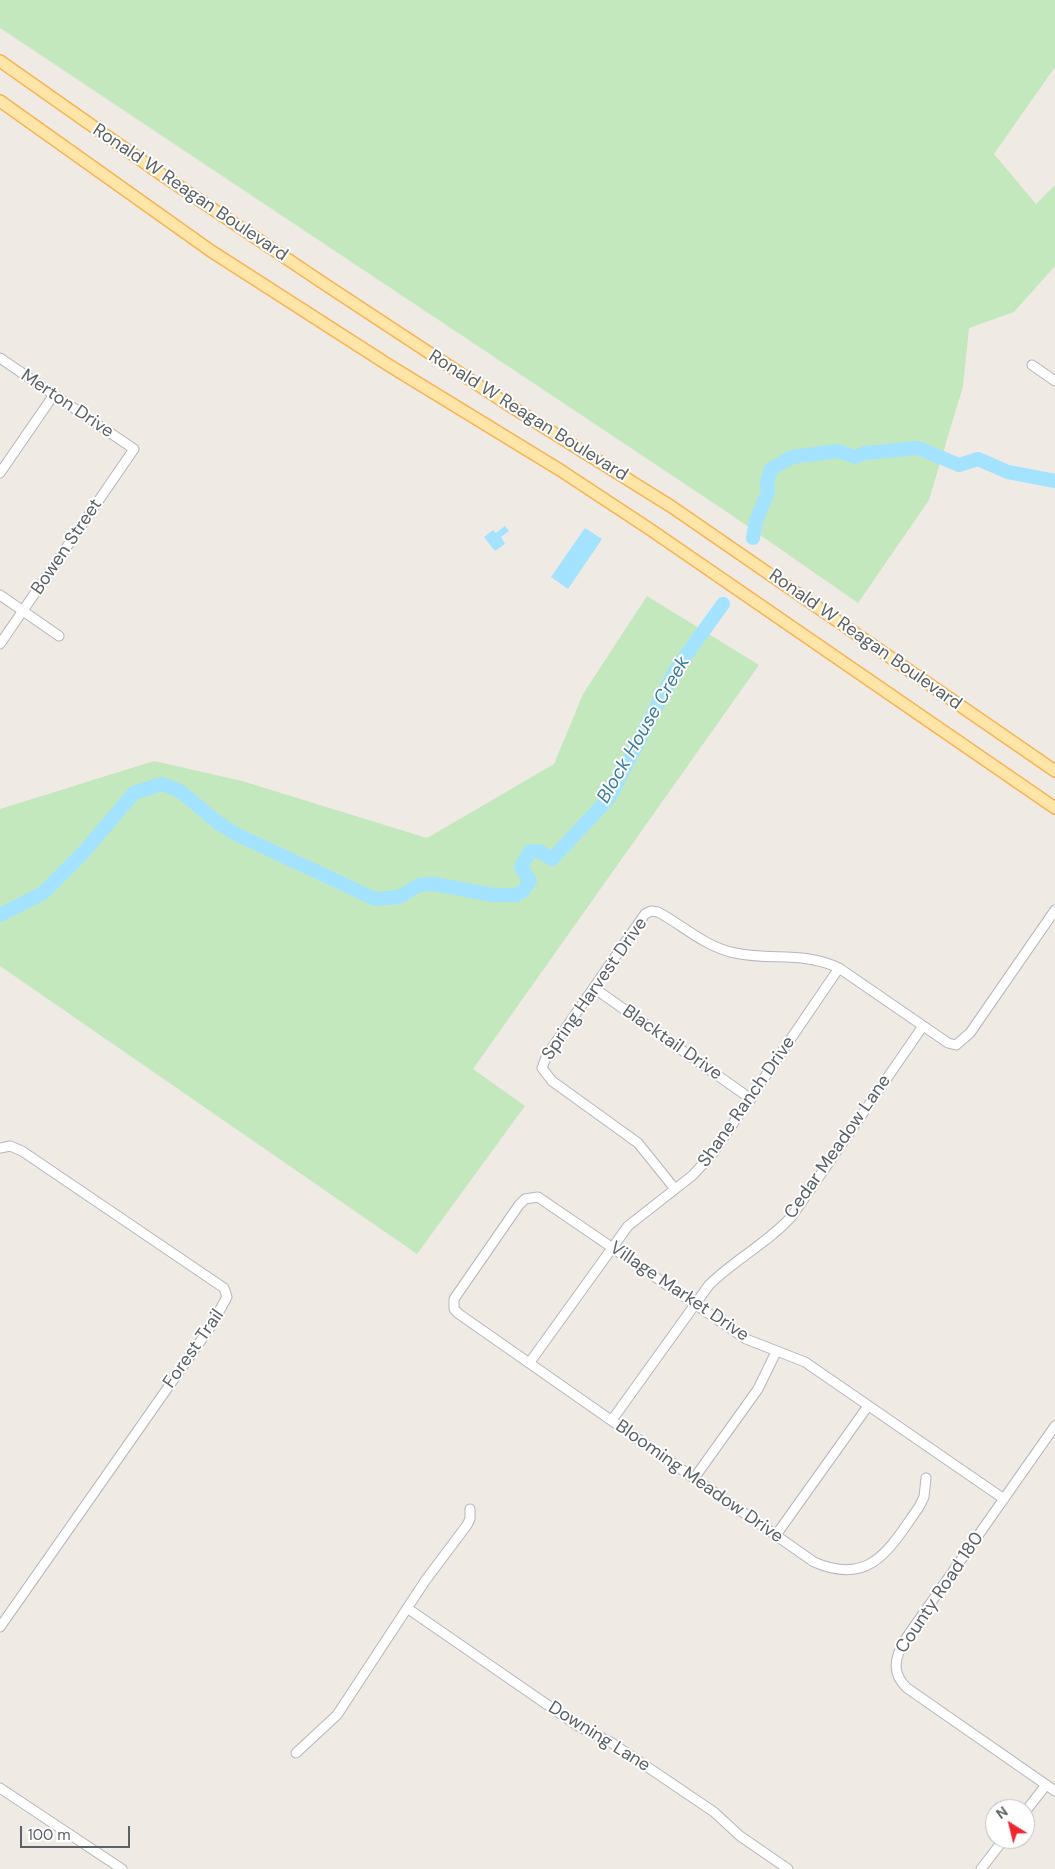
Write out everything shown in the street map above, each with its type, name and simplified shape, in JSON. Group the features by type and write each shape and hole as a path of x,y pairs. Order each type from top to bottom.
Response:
{"main road":[{"name":"Ronald W Reagan Boulevard","path":"0,61 165,177 326,285 507,404 672,507 1055,771"},
{"name":"Ronald W Reagan Boulevard","path":"0,101 211,250 390,366 560,470 651,530 1055,808"}],"street":[{"name":"Merton Drive","path":"0,358 53,396 134,449"},
{"path":"1032,365 1055,381"},
{"path":"0,473 53,396"},
{"name":"Bowen Street","path":"0,644 134,449"},
{"path":"0,595 59,636"},
{"path":"840,968 922,1026 948,1043 956,1045 963,1042 1055,910"},
{"name":"Spring Harvest Drive","path":"675,1189 638,1143 552,1081 542,1068 547,1055 639,920 651,911 658,912 715,948 751,956 812,958 840,968"},
{"name":"Shane Ranch Drive","path":"530,1362 637,1217 702,1167 751,1099 840,968"},
{"name":"Blacktail Drive","path":"594,988 751,1099"},
{"name":"Cedar Meadow Lane","path":"612,1420 695,1304 723,1272 772,1236 792,1216 922,1026"},
{"name":"Forest Trail","path":"0,1148 10,1146 22,1151 224,1288 227,1297 211,1326 0,1627"},
{"name":"Village Market Drive","path":"452,1304 458,1291 519,1205 531,1196 546,1201 746,1339 805,1362 1004,1499"},
{"name":"Blooming Meadow Drive","path":"452,1304 459,1314 695,1477 776,1536 814,1562 825,1567 848,1570 869,1566 881,1558 890,1549 919,1507 924,1497 926,1478"},
{"path":"695,1477 758,1389 776,1352"},
{"path":"776,1536 868,1406"},
{"name":"County Road 180","path":"1055,1426 904,1641 897,1656 895,1666 901,1682 907,1688 1055,1791"},
{"path":"296,1753 337,1715 407,1608 467,1525 470,1519 470,1509"},
{"name":"Downing Lane","path":"407,1608 578,1726 612,1743 714,1812 740,1836 788,1869"},
{"path":"1035,1799 1046,1785"},
{"path":"0,1788 122,1869"},
{"path":"980,1869 996,1849"}],"green space":[{"path":"0,0 1055,0 1055,67 994,154 1036,204 1055,185 1055,266 1014,312 969,328 963,386 929,500 858,603 727,512 0,28"},
{"path":"647,596 759,665 473,1069 525,1106 417,1254 0,966 0,809 154,761 242,781 427,838 554,764 583,694"}],"water":[{"path":"505,526 509,531 501,537 505,544 495,551 484,537 493,530 496,533"},
{"path":"585,528 602,539 568,589 551,577"}],"waterway":[{"name":"Block House Creek","path":"753,538 756,521 768,492 767,483 771,469 792,457 838,451 855,457 865,453 918,448 959,465 978,459 1008,472 1055,481"},
{"name":"Block House Creek","path":"0,915 43,893 82,854 134,793 162,784 180,791 217,822 236,834 375,899 399,897 419,885 434,884 493,895 516,895 523,891 530,881 521,867 530,851 539,851 552,859 609,798 676,669 723,604"}]}
